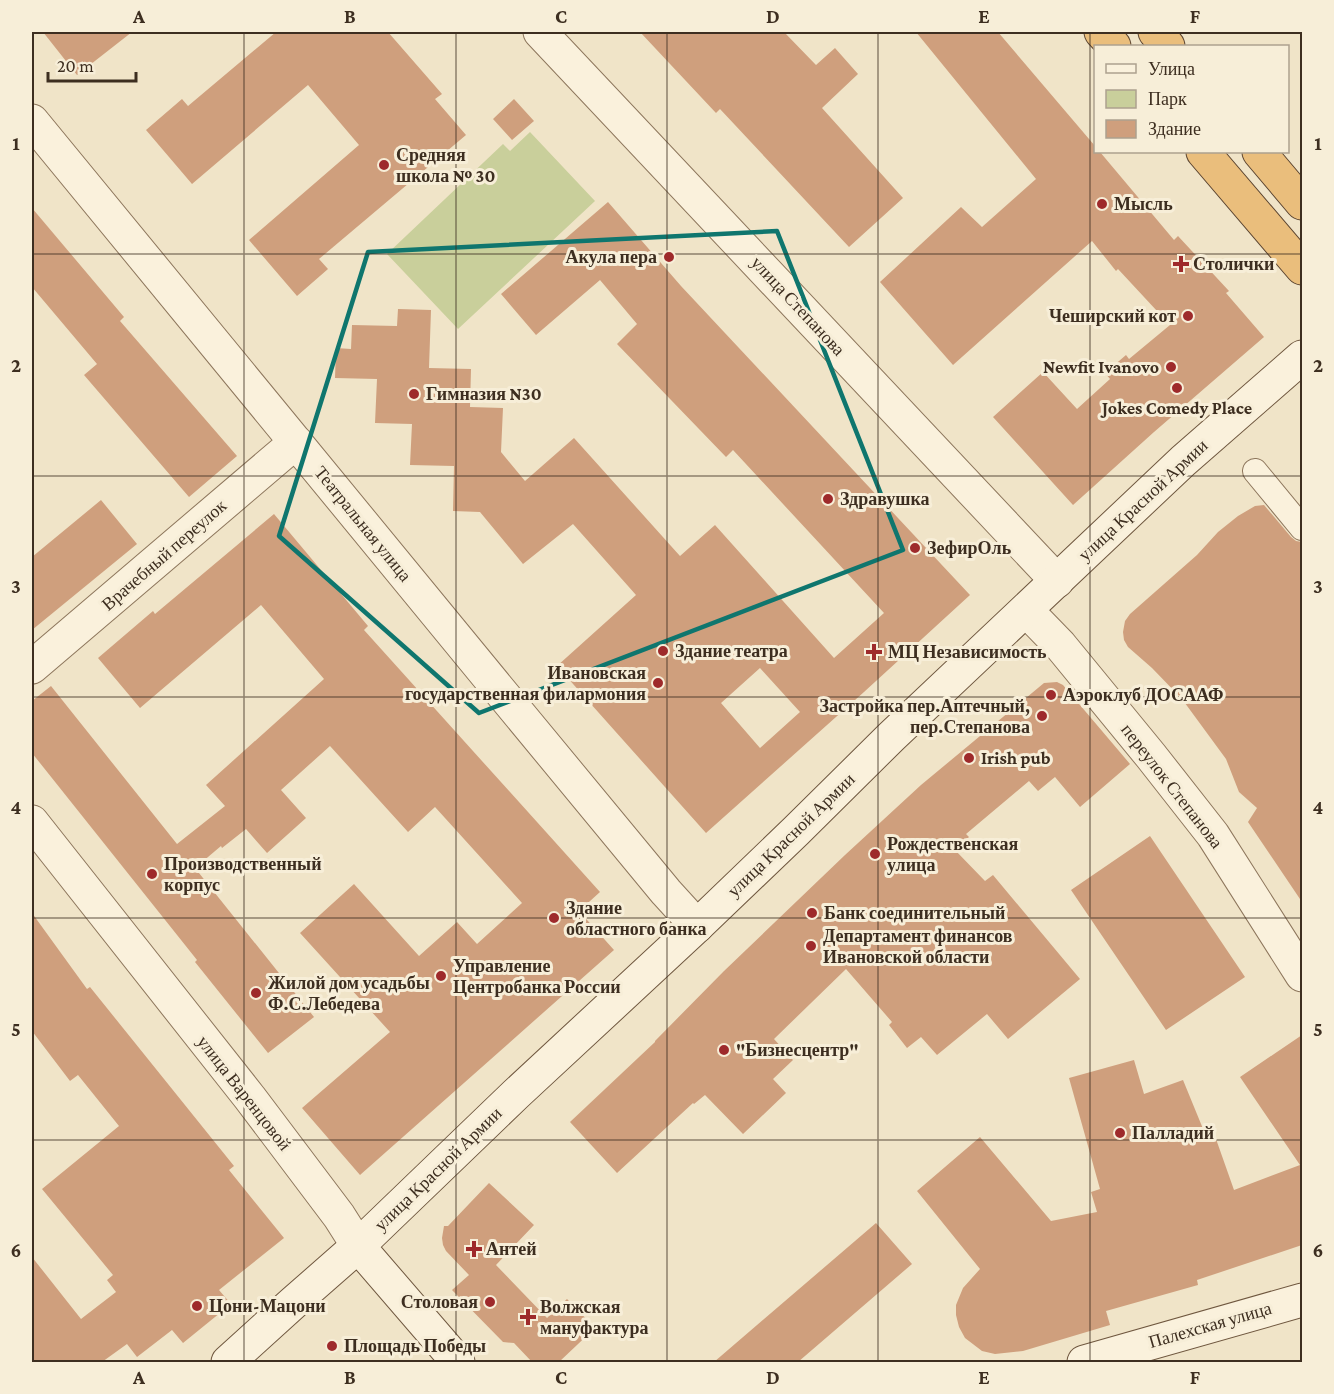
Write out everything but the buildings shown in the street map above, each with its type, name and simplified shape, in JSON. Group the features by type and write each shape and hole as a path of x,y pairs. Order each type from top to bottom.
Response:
{"highway":[{"path":"1101,32 1113,45"},
{"path":"1155,32 1167,45"},
{"path":"1204,153 1302,268"},
{"path":"1259,153 1302,203"}],"street":[{"name":"улица Степанова","path":"540,32 1057,581"},
{"name":"Театральная улица","path":"32,121 666,892 697,926"},
{"name":"улица Красной Армии","path":"228,1362 358,1246 516,1094 697,926 891,737 1183,461 1302,357"},
{"name":"Врачебный переулок","path":"32,668 296,442"},
{"path":"1255,471 1302,528"},
{"name":"переулок Степанова","path":"1026,610 1060,645 1213,835 1302,975"},
{"name":"улица Варенцовой","path":"32,822 250,1098 339,1216 358,1246 458,1362"},
{"name":"Палехская улица","path":"1084,1362 1302,1300"}],"highlighted area":[{"path":"777,231 903,550 479,713 279,536 368,252"}],"green space":[{"path":"530,132 595,201 458,329 387,254 503,144 510,151"}],"place":[{"name":"Средняя школа № 30","path":"384,165"},
{"name":"Мысль","path":"1102,204"},
{"name":"Акула пера","path":"669,257"},
{"name":"Столички","path":"1181,264"},
{"name":"Чеширский кот","path":"1188,316"},
{"name":"Newfit Ivanovo","path":"1171,367"},
{"name":"Jokes Comedy Place","path":"1177,388"},
{"name":"Гимназия N30","path":"414,394"},
{"name":"Здравушка","path":"828,499"},
{"name":"ЗефирОль","path":"915,548"},
{"name":"Здание театра","path":"663,651"},
{"name":"МЦ Независимость","path":"874,652"},
{"name":"Ивановская государственная филармония","path":"658,683"},
{"name":"Аэроклуб ДОСААФ","path":"1051,695"},
{"name":"Застройка пер.Аптечный, пер.Степанова","path":"1042,716"},
{"name":"Irish pub","path":"969,758"},
{"name":"Рождественская улица","path":"875,854"},
{"name":"Производственный корпус","path":"152,874"},
{"name":"Банк соединительный","path":"812,913"},
{"name":"Здание областного банка","path":"554,918"},
{"name":"Департамент финансов Ивановской области","path":"811,946"},
{"name":"Управление Центробанка России","path":"441,976"},
{"name":"Жилой дом усадьбы Ф.С.Лебедева","path":"256,993"},
{"name":"\"Бизнесцентр\"","path":"724,1050"},
{"name":"Палладий","path":"1120,1133"},
{"name":"Антей","path":"474,1249"},
{"name":"Столовая","path":"490,1302"},
{"name":"Цони-Мацони","path":"197,1306"},
{"name":"Волжская мануфактура","path":"528,1317"},
{"name":"Площадь Победы","path":"332,1346"}]}
